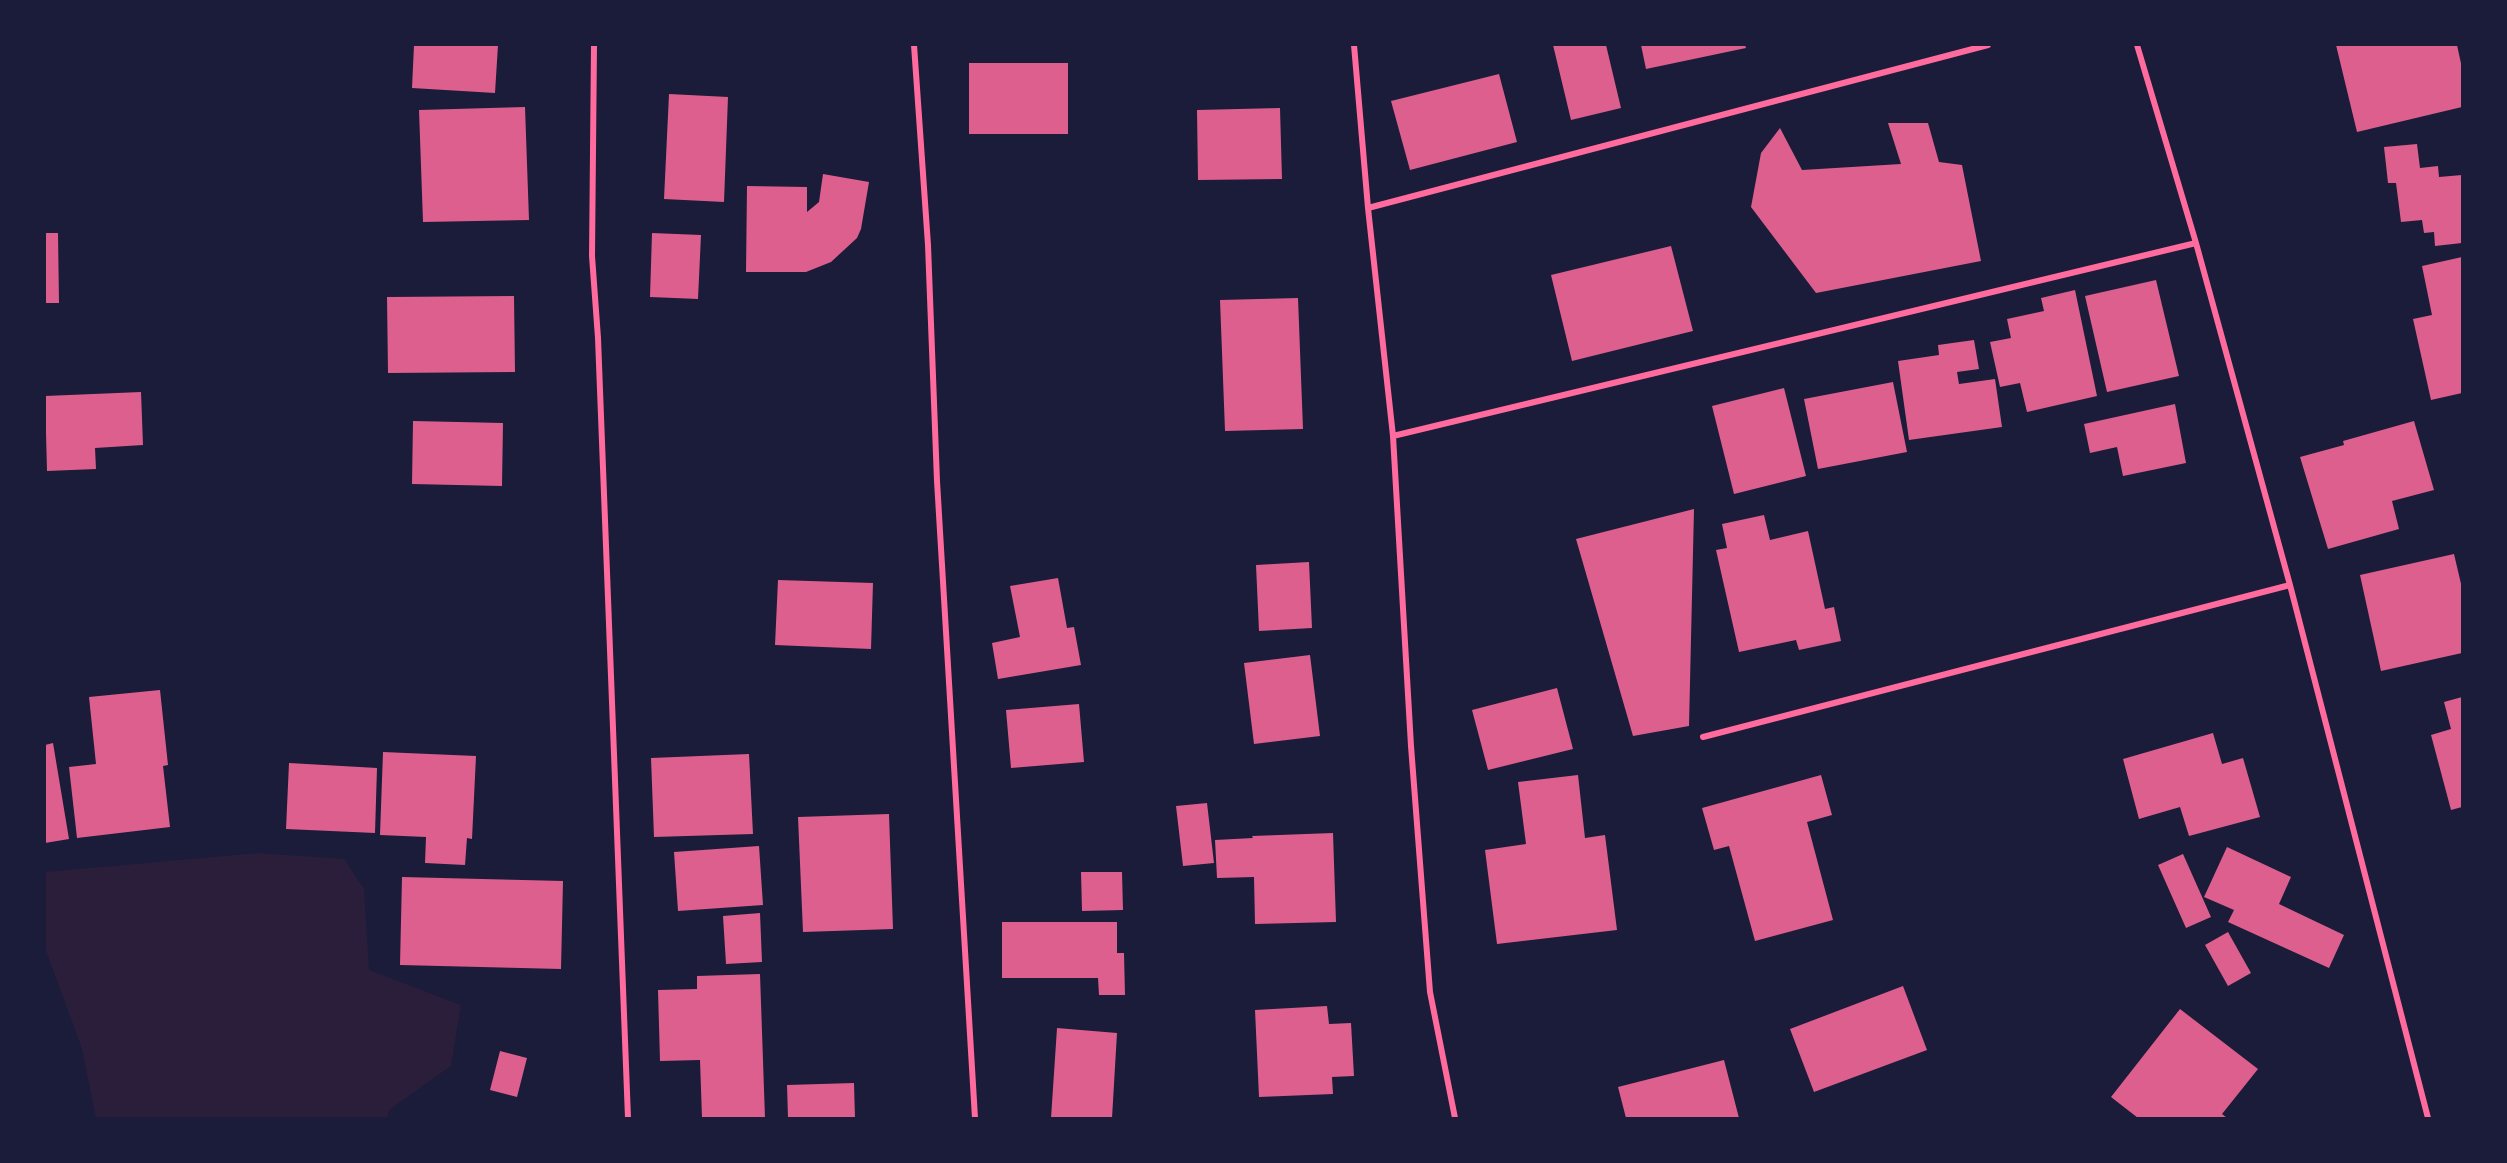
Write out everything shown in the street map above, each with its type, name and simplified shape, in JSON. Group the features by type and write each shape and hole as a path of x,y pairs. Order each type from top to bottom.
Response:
{"street":[{"path":"594,45 592,256 598,338 628,1118"},
{"path":"914,45 928,244 937,481 975,1118"},
{"path":"1354,45 1368,208 1393,436 1411,746 1430,992 1455,1118"},
{"path":"1368,208 1988,45"},
{"path":"2137,45 2196,243 2290,585 2428,1118"},
{"path":"1393,436 2196,243"},
{"path":"1703,737 2290,585"}],"shaded area":[{"path":"258,853 344,859 364,889 369,970 461,1005 451,1066 389,1110 387,1118 96,1118 82,1049 45,948 45,872"}],"building":[{"path":"414,45 498,45 495,93 412,88"},
{"path":"1553,45 1606,45 1621,108 1571,120"},
{"path":"1641,45 1745,45 1746,48 1646,69"},
{"path":"2336,45 2457,45 2462,68 2462,107 2357,132"},
{"path":"969,63 1068,63 1068,134 969,134"},
{"path":"1499,74 1517,142 1410,170 1391,101"},
{"path":"669,94 728,97 724,202 664,199"},
{"path":"525,107 529,220 423,222 419,110"},
{"path":"1280,108 1282,179 1198,180 1197,110"},
{"path":"1888,123 1928,123 1939,162 1962,165 1981,261 1816,293 1751,207 1761,153 1780,128 1802,170 1901,164"},
{"path":"2417,144 2420,168 2438,166 2439,177 2462,175 2462,243 2435,246 2434,232 2424,233 2422,220 2401,222 2396,183 2388,183 2384,147"},
{"path":"823,174 869,182 861,229 857,238 831,262 806,272 746,272 747,186 807,187 807,212 819,202"},
{"path":"45,233 58,233 59,303 45,303"},
{"path":"652,233 701,235 698,299 650,297"},
{"path":"1671,246 1693,331 1572,361 1551,275"},
{"path":"2462,257 2462,393 2431,400 2413,319 2432,315 2422,266"},
{"path":"2156,280 2179,376 2107,392 2085,296"},
{"path":"2075,290 2097,396 2027,412 2020,383 2000,387 1990,342 2011,338 2007,319 2044,311 2041,298"},
{"path":"514,296 515,372 388,373 387,297"},
{"path":"1298,298 1303,429 1225,431 1220,300"},
{"path":"1974,340 1979,369 1957,372 1959,384 1995,379 2002,427 1909,440 1898,361 1939,355 1938,345"},
{"path":"1893,382 1907,452 1818,469 1804,399"},
{"path":"1784,388 1806,476 1734,494 1712,406"},
{"path":"141,392 143,445 95,448 96,469 47,471 45,396"},
{"path":"2175,404 2186,463 2123,476 2117,447 2090,453 2084,424"},
{"path":"413,421 503,423 502,486 412,484"},
{"path":"2414,421 2434,490 2392,501 2399,529 2328,549 2300,457 2344,445 2343,441"},
{"path":"1694,509 1689,726 1633,736 1576,539"},
{"path":"1764,515 1770,540 1808,531 1825,609 1834,607 1841,641 1799,650 1796,640 1739,652 1716,550 1727,548 1722,524"},
{"path":"2454,554 2462,588 2462,653 2381,671 2360,575"},
{"path":"1309,562 1312,628 1259,631 1256,565"},
{"path":"1058,578 1067,628 1074,627 1081,665 998,679 992,643 1020,637 1010,586"},
{"path":"778,580 873,583 871,649 775,645"},
{"path":"1310,655 1320,736 1254,744 1244,663"},
{"path":"1557,688 1573,749 1488,770 1472,710"},
{"path":"160,690 168,765 163,766 170,827 77,838 69,767 96,764 89,697"},
{"path":"2462,697 2462,807 2451,810 2431,735 2451,729 2444,702"},
{"path":"1079,704 1084,762 1011,768 1006,710"},
{"path":"2213,733 2222,764 2243,758 2260,817 2189,836 2180,807 2139,819 2123,759"},
{"path":"53,743 69,839 45,843 45,745"},
{"path":"383,752 476,756 472,839 467,838 465,865 425,863 426,837 380,835"},
{"path":"749,754 753,834 654,837 651,758"},
{"path":"289,763 377,768 375,833 286,829"},
{"path":"1578,775 1585,838 1605,835 1617,930 1497,944 1485,850 1526,844 1518,782"},
{"path":"1821,775 1832,815 1807,822 1833,920 1755,941 1729,846 1714,850 1702,808"},
{"path":"1207,803 1214,863 1183,866 1176,806"},
{"path":"889,814 893,929 803,932 798,817"},
{"path":"1333,833 1336,922 1255,924 1254,877 1217,878 1215,840 1253,838 1252,836"},
{"path":"759,846 763,905 678,911 674,852"},
{"path":"2227,847 2291,877 2279,904 2344,935 2329,968 2228,922 2234,910 2204,897"},
{"path":"2183,854 2211,917 2186,928 2158,865"},
{"path":"1081,872 1122,872 1123,910 1082,911"},
{"path":"402,877 563,881 561,969 400,965"},
{"path":"760,913 762,962 726,964 723,916"},
{"path":"1002,922 1117,922 1117,953 1124,953 1125,995 1099,995 1098,978 1002,978"},
{"path":"2228,932 2251,973 2228,986 2205,945"},
{"path":"760,974 765,1118 702,1118 700,1060 660,1061 658,990 697,989 697,976"},
{"path":"1903,986 1927,1050 1814,1092 1790,1029"},
{"path":"1327,1006 1329,1024 1351,1023 1354,1076 1332,1077 1333,1094 1259,1097 1255,1010"},
{"path":"2180,1009 2258,1069 2222,1114 2227,1118 2138,1118 2111,1097"},
{"path":"1057,1028 1117,1033 1112,1118 1051,1118"},
{"path":"500,1051 527,1058 517,1097 490,1090"},
{"path":"1724,1060 1739,1118 1626,1118 1618,1087"},
{"path":"854,1083 855,1118 788,1118 787,1085"}]}
